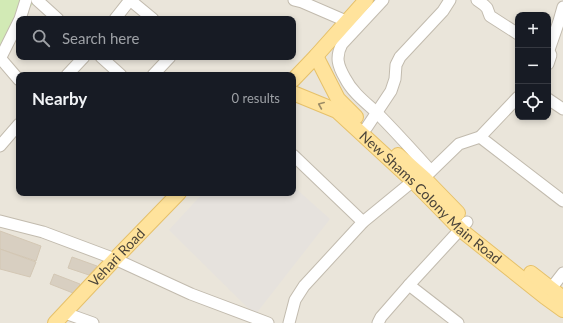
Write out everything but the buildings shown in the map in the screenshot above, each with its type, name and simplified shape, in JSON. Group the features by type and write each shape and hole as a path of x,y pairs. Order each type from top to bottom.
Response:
{"main road":[{"path":"296,77 366,0"},
{"name":"New Shams Colony Main Road","path":"316,56 338,99 364,131"},
{"name":"New Shams Colony Main Road","path":"296,94 337,112 364,131 421,179 464,226 548,293 563,310"},
{"name":"Vehari Road","path":"56,323 176,196"},
{"name":"New Shams Colony Main Road","path":"548,293 563,298"}],"street":[{"path":"20,16 26,0"},
{"path":"37,0 55,16"},
{"path":"117,16 130,0 149,16"},
{"path":"294,0 302,2 346,22"},
{"path":"382,0 342,44 338,51 338,58 345,80 354,92 376,113 421,179"},
{"path":"364,131 391,91 396,65 400,57 443,11 450,0"},
{"path":"477,0 484,4 490,16 515,32"},
{"path":"549,48 563,7"},
{"path":"16,26 1,59 16,76"},
{"path":"70,72 81,60"},
{"path":"104,60 118,72"},
{"path":"156,72 167,60"},
{"path":"290,323 295,300 304,286 363,222 421,179 459,144 480,137 515,100"},
{"path":"551,101 563,109"},
{"path":"0,146 16,127"},
{"path":"480,137 563,201"},
{"path":"296,158 363,222"},
{"path":"0,221 44,232 115,259 191,294 268,323"},
{"path":"378,323 381,317 409,285 464,226"},
{"path":"548,293 563,273"},
{"path":"409,285 458,323"},
{"path":"65,313 93,323"}],"shaded area":[{"path":"0,0 563,0 563,323 0,323"},
{"path":"296,189 330,219 255,315 169,230 200,196 296,196"}],"green space":[{"path":"0,0 36,0 23,16 16,16 16,25 0,45"}]}
